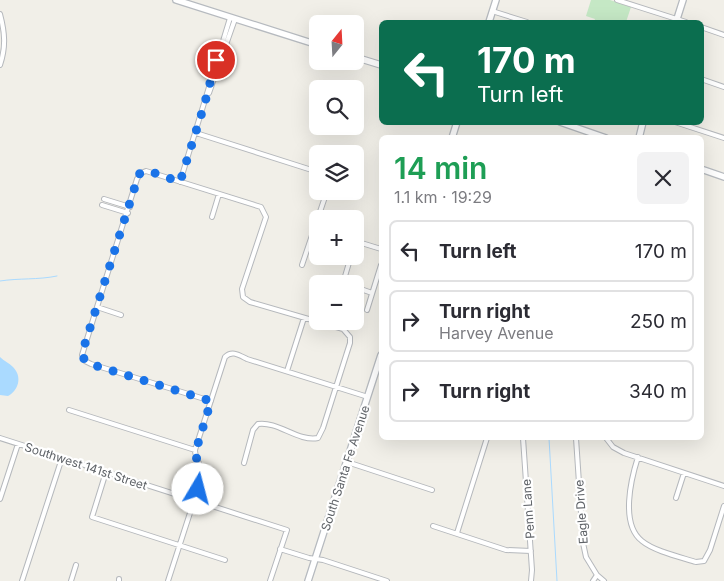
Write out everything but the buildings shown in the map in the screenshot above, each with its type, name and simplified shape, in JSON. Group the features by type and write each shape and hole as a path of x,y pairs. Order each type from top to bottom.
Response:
{"main road":[{"path":"176,0 309,42"},
{"path":"490,20 496,0"},
{"path":"677,20 683,0"},
{"path":"364,60 379,64"},
{"path":"569,125 597,135"},
{"path":"704,170 724,177"},
{"name":"South Santa Fe Avenue","path":"308,581 379,361"}],"street":[{"path":"617,0 674,20"},
{"path":"492,11 521,20"},
{"path":"0,14 5,32 4,54 0,66"},
{"path":"180,182 233,19"},
{"path":"704,29 724,35"},
{"path":"704,80 724,87"},
{"path":"684,125 724,138"},
{"path":"196,133 309,169"},
{"path":"211,401 90,364 82,355 130,207 137,179 139,174 143,172 149,171 257,205 264,212 265,220 242,289 244,297 250,302 343,329 350,335 350,343 321,434 318,438 309,438 266,424 258,424 253,430 244,463"},
{"path":"212,217 219,194"},
{"path":"104,199 130,207"},
{"path":"302,265 324,200"},
{"path":"111,208 113,202"},
{"path":"102,205 128,213"},
{"path":"364,244 379,248"},
{"path":"366,310 379,275"},
{"path":"364,290 372,293"},
{"path":"97,307 121,315"},
{"path":"287,371 304,318"},
{"path":"168,581 202,470 196,457 196,450 223,360 228,354 236,354 368,397"},
{"path":"69,410 196,450"},
{"name":"Southwest 141st Street","path":"0,438 287,530 280,549"},
{"path":"457,534 486,440"},
{"name":"Penn Lane","path":"523,440 532,570 531,581"},
{"name":"Eagle Drive","path":"576,440 584,550 589,563 597,575"},
{"path":"607,440 616,449 724,486"},
{"path":"0,499 18,444"},
{"path":"638,457 630,493 631,523 636,535 646,544 696,562 704,561 710,550 724,506"},
{"path":"22,581 62,458"},
{"path":"347,462 432,490"},
{"path":"106,472 92,517 225,560"},
{"path":"676,498 684,473"},
{"path":"433,526 506,550 530,551"},
{"path":"270,581 280,549 387,581"},
{"path":"71,581 76,565"},
{"path":"593,581 597,575 604,581"}],"green space":[{"path":"591,0 610,0 631,7 627,20 595,20 586,16"}],"water":[{"path":"0,357 13,367 18,375 17,387 8,396 0,395"}],"waterway":[{"path":"0,281 57,276"},
{"path":"549,440 557,581"}],"route":[{"path":"198,489 202,468 195,453 211,401 87,363 82,353 136,189 139,174 149,171 180,182 204,106 216,60"}]}
